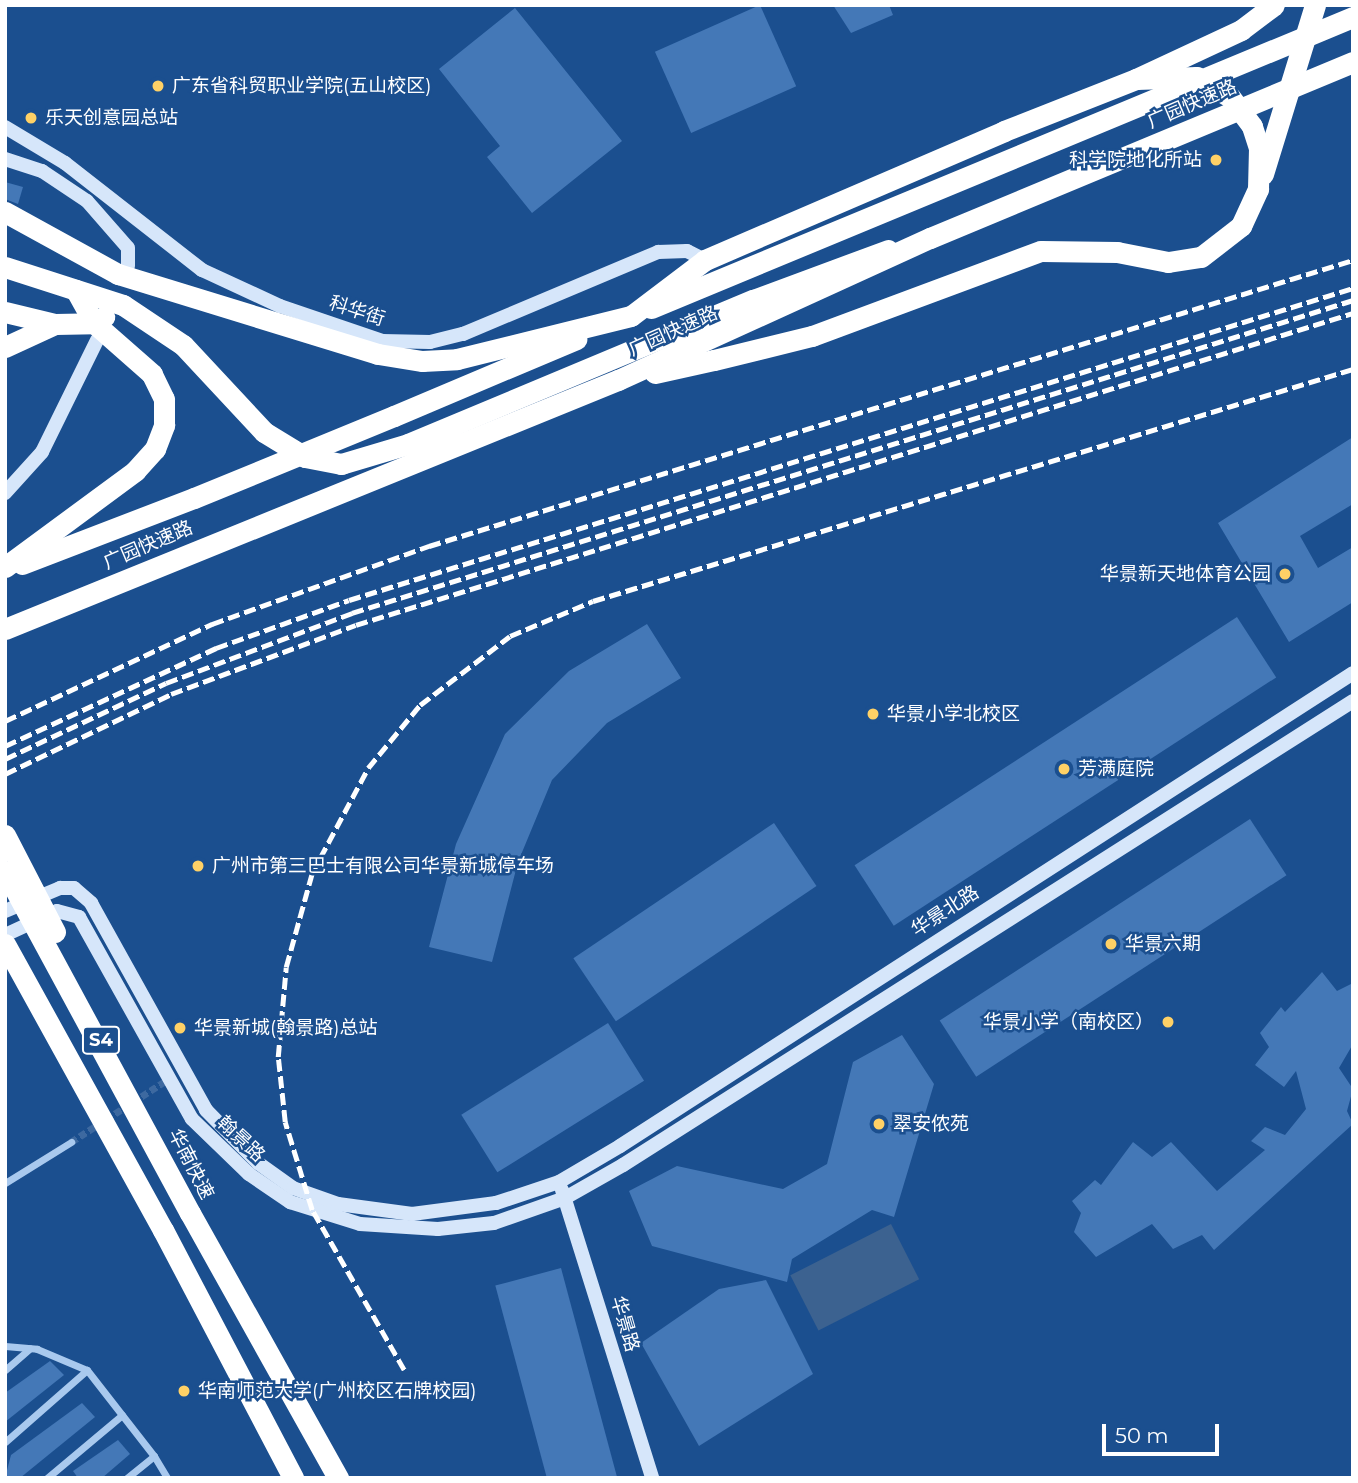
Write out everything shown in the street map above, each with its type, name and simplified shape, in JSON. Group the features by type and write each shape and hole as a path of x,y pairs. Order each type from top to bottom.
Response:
{"highway":[{"path":"5,212 118,274 326,340 411,359 457,359 631,316 705,260 1004,131 1136,79 1241,30 1274,5"},
{"path":"618,380 812,336 1041,251 1117,252 1168,262 1201,257 1241,226 1258,189 1315,5"},
{"name":"广园快速路","path":"5,568 194,498 1353,17"},
{"name":"广园快速路","path":"5,629 618,380 930,238 1353,62"},
{"path":"1136,79 1182,74 1230,97 1256,135 1258,189"},
{"path":"5,267 123,305 183,345 282,444 321,462 350,463 852,260 930,238"},
{"path":"76,290 95,332"},
{"path":"95,332 123,305"},
{"path":"5,312 95,332 152,373 164,399 164,425 155,449 135,471 5,568"},
{"path":"5,346 55,324"},
{"path":"5,835 78,978 110,1056"},
{"name":"华南快速","path":"5,871 110,1056 190,1213 338,1478"},
{"name":"S4","path":"5,944 163,1230 293,1478"}],"street":[{"path":"1324,74 1353,69"},
{"name":"科华街","path":"5,127 31,140 202,270 280,306 382,341 430,342 463,334 658,252 687,251 705,260"},
{"path":"5,159 42,171 87,201 128,248 128,266"},
{"path":"5,493 42,452 95,332"},
{"name":"华景北路","path":"559,1182 1353,673"},
{"path":"565,1198 1353,701"},
{"name":"翰景路","path":"5,911 74,888 102,920 182,1071 238,1146 277,1178 317,1198 412,1214 496,1203 559,1182"},
{"name":"翰景路","path":"5,935 57,911 79,917 167,1080 192,1119 249,1174 290,1202 332,1219 412,1228 464,1227 518,1217 565,1198"},
{"path":"167,1080 182,1071"},
{"path":"5,1183 71,1142"},
{"name":"华景路","path":"559,1182 652,1478"},
{"path":"5,1346 30,1348 87,1370 154,1456 167,1478"},
{"path":"5,1370 30,1348"},
{"path":"5,1442 87,1370"},
{"path":"47,1478 122,1415"},
{"path":"127,1478 154,1456"}],"water":[{"path":"891,1224 919,1279 818,1331 790,1275"}],"building":[{"path":"760,5 796,86 691,133 655,52"},
{"path":"833,5 889,5 893,15 851,33"},
{"path":"515,8 622,141 532,213 487,157 500,146 439,69"},
{"path":"5,182 23,187 18,204 5,199"},
{"path":"1353,437 1353,504 1300,536 1318,568 1353,547 1353,602 1289,642 1218,523"},
{"name":"芳满庭院","path":"1237,617 1276,677 894,926 855,865"},
{"path":"647,624 681,678 607,723 552,780 518,862 492,962 429,947 456,844 505,734 569,671"},
{"name":"华景六期","path":"1250,819 1286,875 976,1077 940,1021"},
{"path":"774,823 816,886 616,1021 573,958"},
{"path":"1322,972 1337,991 1353,983 1353,1044 1339,1068 1353,1089 1347,1111 1353,1124 1214,1250 1202,1235 1173,1249 1152,1224 1096,1257 1074,1232 1081,1213 1072,1201 1095,1180 1101,1185 1133,1142 1152,1157 1171,1142 1217,1191 1265,1150 1251,1141 1265,1127 1285,1135 1306,1109 1296,1071 1284,1087 1255,1065 1269,1047 1260,1033 1281,1007 1285,1012"},
{"path":"608,1023 644,1081 497,1172 461,1115"},
{"name":"翠安侬苑","path":"902,1035 934,1084 894,1217 872,1210 792,1259 787,1282 652,1246 629,1191 677,1166 783,1189 827,1164 853,1062"},
{"path":"561,1268 617,1478 547,1478 495,1286"},
{"path":"766,1280 813,1374 699,1446 641,1343 719,1289"},
{"path":"50,1361 64,1375 5,1422 5,1393"},
{"path":"82,1403 95,1417 20,1478 5,1478 11,1455"},
{"path":"118,1440 130,1454 102,1478 78,1478 73,1471"}],"tunnel":[{"path":"71,1142 167,1080"}],"railway":[{"path":"5,721 212,624 429,546 1353,260"},
{"path":"5,746 216,648 349,600 1353,288"},
{"path":"5,759 166,683 352,613 1353,300"},
{"path":"5,774 171,694 356,625 1353,313"},
{"path":"404,1370 312,1210 285,1122 278,1057 286,967 312,873 368,768 420,705 510,636 593,601 1353,369"}],"place":[{"name":"广东省科贸职业学院(五山校区)","path":"158,86"},
{"name":"乐天创意园总站","path":"31,118"},
{"name":"科学院地化所站","path":"1216,160"},
{"name":"华景新天地体育公园","path":"1285,574"},
{"name":"华景小学北校区","path":"873,714"},
{"name":"芳满庭院","path":"1064,769"},
{"name":"广州市第三巴士有限公司华景新城停车场","path":"198,866"},
{"name":"华景六期","path":"1111,944"},
{"name":"华景小学（南校区）","path":"1168,1022"},
{"name":"华景新城(翰景路)总站","path":"180,1028"},
{"name":"翠安侬苑","path":"879,1124"},
{"name":"华南师范大学(广州校区石牌校园)","path":"184,1391"}]}
